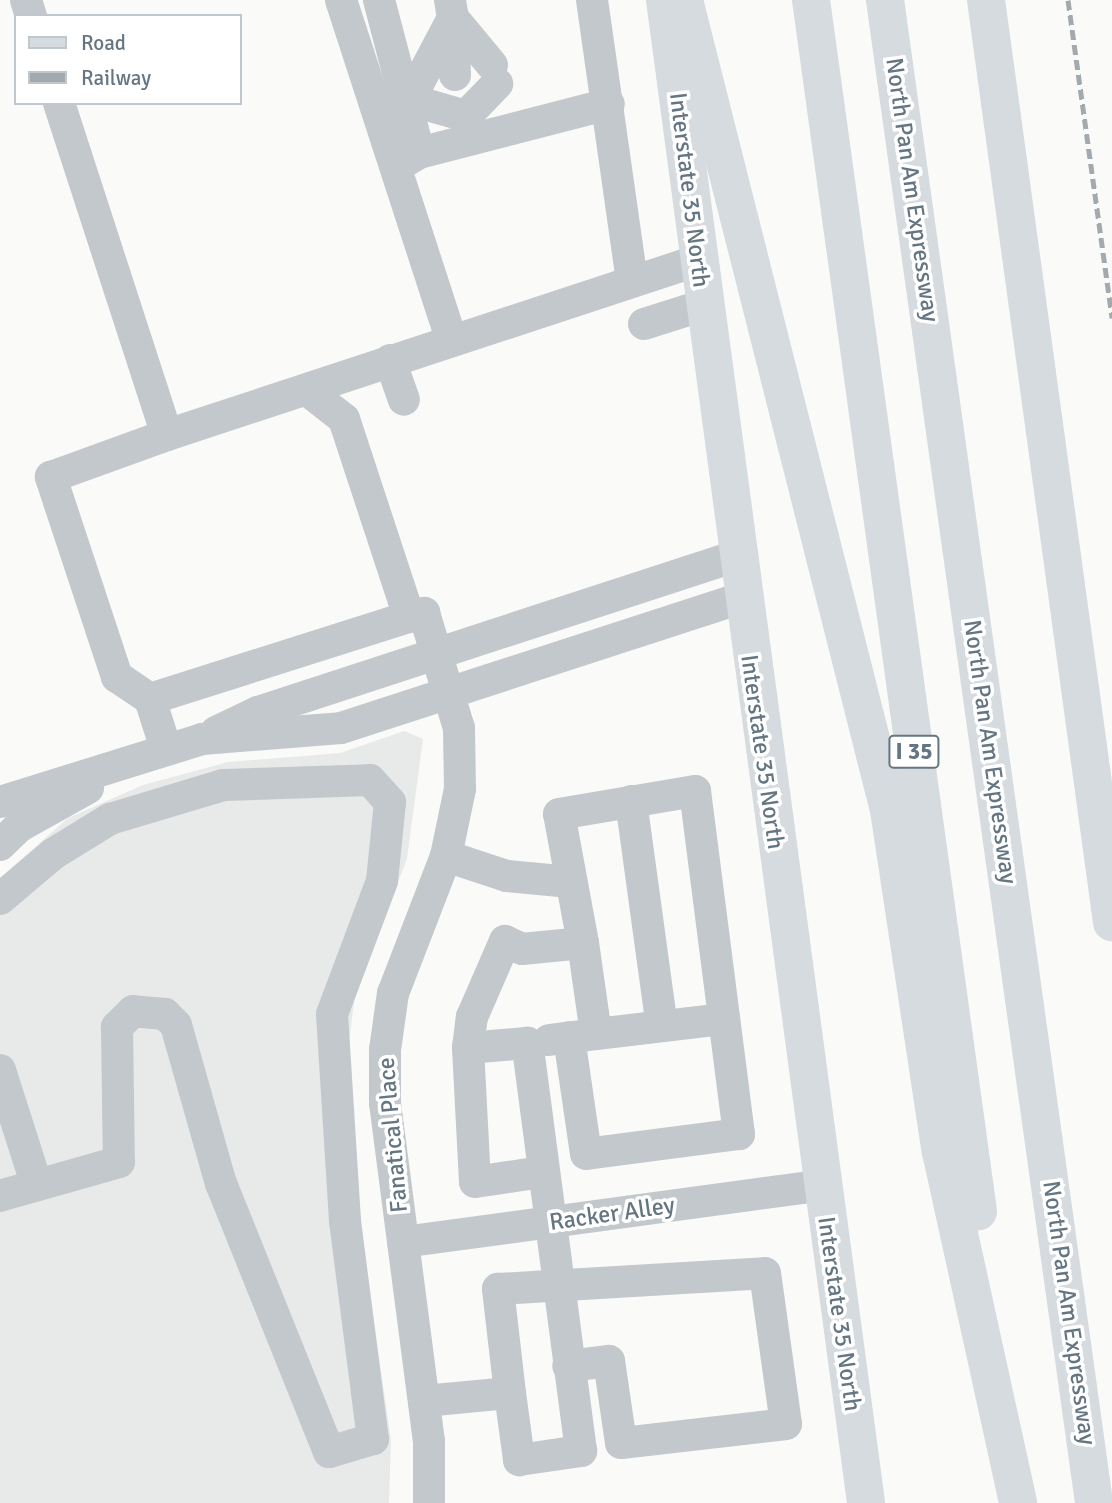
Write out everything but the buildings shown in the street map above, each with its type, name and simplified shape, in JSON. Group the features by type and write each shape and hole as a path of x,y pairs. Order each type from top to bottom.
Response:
{"main road":[{"name":"Interstate 35 North","path":"665,0 736,556 866,1503"},
{"path":"684,0 889,810 941,1152 1018,1503"},
{"name":"I 35","path":"811,0 1018,1503"},
{"name":"North Pan Am Expressway","path":"885,0 1094,1503"},
{"path":"986,0 1107,839 1112,922"}],"street":[{"path":"341,0 407,161"},
{"path":"379,0 407,161 451,339"},
{"path":"592,0 632,281"},
{"path":"407,161 459,90 452,9"},
{"path":"452,9 459,90"},
{"path":"459,90 608,104"},
{"path":"60,105 167,435"},
{"path":"160,751 150,699 117,677 51,477 451,339 698,260"},
{"path":"644,324 704,305"},
{"path":"390,360 404,400"},
{"path":"150,699 409,617 344,419 307,390"},
{"path":"0,802 202,739 258,712 736,556"},
{"path":"202,739 341,728 742,598"},
{"name":"Fanatical Place","path":"409,617 424,613 459,728 460,789 446,856 393,993 385,1050 385,1103 424,1401 429,1503"},
{"path":"0,845 20,826 160,751"},
{"path":"0,899 53,854 110,819 223,785 370,780 390,802 382,881 332,1014 345,1221 373,1439 329,1452 221,1184 176,1025 165,1014 133,1011 117,1027 119,1162 36,1183 0,1196"},
{"path":"695,791 739,1134 586,1154 582,1035 583,943 571,882 559,814 695,791"},
{"path":"631,802 662,1026"},
{"path":"446,856 507,876 571,882"},
{"path":"542,1172 475,1182 468,1048 472,1017 505,941 522,949 583,943"},
{"path":"468,1048 723,1019"},
{"path":"527,1043 547,1223 556,1284 568,1366 580,1451 519,1460 498,1289 556,1284 765,1273 786,1424 621,1443 609,1361 568,1366"},
{"path":"0,1070 36,1183"},
{"name":"Racker Alley","path":"403,1242 822,1185"},
{"path":"424,1401 510,1393"}],"shaded area":[{"path":"404,731 423,739 407,859 355,994 342,1101 391,1440 389,1503 0,1503 0,878 68,818 143,785 228,762 340,753"}],"railway":[{"path":"1068,0 1112,318"}]}
